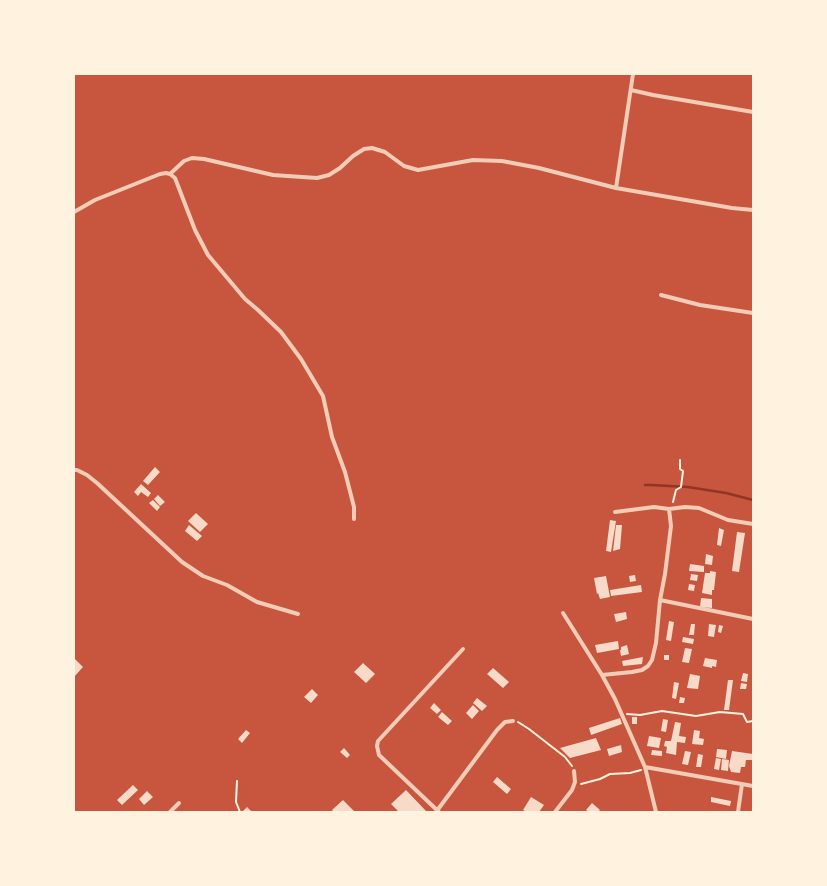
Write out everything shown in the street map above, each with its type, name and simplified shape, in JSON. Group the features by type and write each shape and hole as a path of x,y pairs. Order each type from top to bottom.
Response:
{"street":[{"path":"616,188 633,74"},
{"path":"631,90 753,112"},
{"path":"170,174 184,161 192,158 273,175 317,178 329,175 364,149 372,148 385,152 404,166 418,170 473,160 502,161 539,168 616,188 753,210"},
{"path":"74,212 95,200 160,174 170,174 175,178 195,230 208,254 245,299 281,332 301,358 323,396 332,437 354,507 354,518"},
{"path":"661,295 700,305 753,313"},
{"path":"74,470 87,475 97,483 182,562 203,576 257,602 298,614"},
{"path":"615,512 654,507 669,509 699,508 728,520 753,524"},
{"path":"602,675 632,672 648,666 652,660 656,643 660,600 671,526 669,509"},
{"path":"660,600 753,619"},
{"path":"563,613 602,675 622,714 645,767 656,812"},
{"path":"463,649 378,741 379,755 438,812 497,730 505,722 513,721"},
{"path":"645,767 753,786"},
{"path":"556,812 572,790 575,782 574,771"},
{"path":"738,812 742,784"},
{"path":"170,812 179,803"}],"path":[{"path":"669,509 674,501 676,490 682,488 683,471 680,469 680,460"},
{"path":"622,714 640,715 662,711 696,716 720,712 743,714 747,722 753,720"},
{"path":"513,721 520,722 565,758 571,764 574,771"},
{"path":"572,790 582,783 600,779 610,774 630,773 645,767"},
{"path":"237,781 236,802 240,812"}],"building":[{"path":"155,467 160,472 148,485 143,481"},
{"path":"141,484 151,493 148,497 141,492 138,496 134,492"},
{"path":"158,495 165,502 160,506 154,499"},
{"path":"153,500 160,507 157,511 149,503"},
{"path":"196,513 208,524 200,532 188,521"},
{"path":"610,520 616,521 611,552 606,551"},
{"path":"189,525 202,536 197,541 185,531"},
{"path":"616,525 622,525 620,549 613,551"},
{"path":"719,528 724,530 721,546 717,545"},
{"path":"737,532 745,533 739,572 732,571"},
{"path":"706,554 713,556 712,565 705,564"},
{"path":"690,564 704,566 704,572 689,571"},
{"path":"710,571 716,572 712,595 702,593 705,573 710,573"},
{"path":"691,574 698,575 697,581 690,580"},
{"path":"635,575 636,581 630,582 629,576"},
{"path":"606,576 610,597 600,599 597,594 594,578"},
{"path":"689,584 695,585 694,591 688,590"},
{"path":"641,585 642,592 611,596 610,590"},
{"path":"701,598 712,599 712,608 700,607"},
{"path":"626,612 627,619 616,622 614,614"},
{"path":"669,621 674,622 671,641 666,640"},
{"path":"691,624 695,624 694,635 689,635"},
{"path":"709,624 716,625 714,637 708,636"},
{"path":"719,625 723,626 721,633 718,632"},
{"path":"683,637 694,639 693,644 682,642"},
{"path":"618,641 619,649 597,653 595,645"},
{"path":"627,645 629,654 621,656 621,647"},
{"path":"685,648 692,649 689,663 682,662"},
{"path":"664,655 669,655 669,660 664,660"},
{"path":"643,657 642,664 623,666 622,661"},
{"path":"74,658 83,667 74,677"},
{"path":"705,658 717,660 716,667 703,666"},
{"path":"363,663 375,674 366,683 354,672"},
{"path":"493,668 509,682 503,688 487,674"},
{"path":"743,673 748,674 747,682 741,681"},
{"path":"690,674 700,676 698,689 687,688"},
{"path":"728,680 733,680 729,710 724,710"},
{"path":"674,682 679,683 676,699 672,698"},
{"path":"741,683 747,684 746,689 740,689"},
{"path":"312,689 318,695 311,703 304,697"},
{"path":"680,697 685,698 684,703 679,703"},
{"path":"477,698 487,706 482,711 473,703"},
{"path":"434,703 441,710 437,714 430,708"},
{"path":"473,705 479,711 472,719 466,713"},
{"path":"442,712 452,721 448,725 438,717"},
{"path":"632,717 637,717 637,724 632,724"},
{"path":"620,718 622,724 591,735 589,728"},
{"path":"663,719 668,720 666,732 661,731"},
{"path":"675,722 681,723 679,736 686,737 685,743 677,742 676,755 666,753 667,747 664,746 665,741 671,741"},
{"path":"246,730 250,733 242,743 238,739"},
{"path":"694,730 700,731 699,738 704,739 703,745 692,744"},
{"path":"649,736 661,738 659,748 647,746"},
{"path":"596,738 601,750 570,758 560,748"},
{"path":"621,745 622,752 609,756 607,749"},
{"path":"344,748 350,755 347,758 340,752"},
{"path":"717,749 727,750 726,759 716,757"},
{"path":"652,750 662,751 662,756 651,755"},
{"path":"685,751 691,752 688,765 682,764"},
{"path":"732,751 753,754 753,760 746,760 745,767 741,767 740,773 731,772 729,766"},
{"path":"698,754 703,755 701,767 696,767"},
{"path":"716,758 721,759 719,770 714,769"},
{"path":"722,759 729,760 728,771 721,770"},
{"path":"497,777 511,789 507,794 493,782"},
{"path":"133,785 138,790 122,805 117,800"},
{"path":"406,790 425,812 399,812 391,804"},
{"path":"147,791 153,797 144,805 139,799"},
{"path":"531,797 544,805 539,812 523,810"},
{"path":"711,797 731,801 730,806 711,802"},
{"path":"343,800 355,812 334,812 332,810"},
{"path":"592,803 600,810 598,812 586,810"},
{"path":"247,807 252,812 242,812"}],"waterway":[{"path":"645,485 688,487 726,493 753,500"}]}
